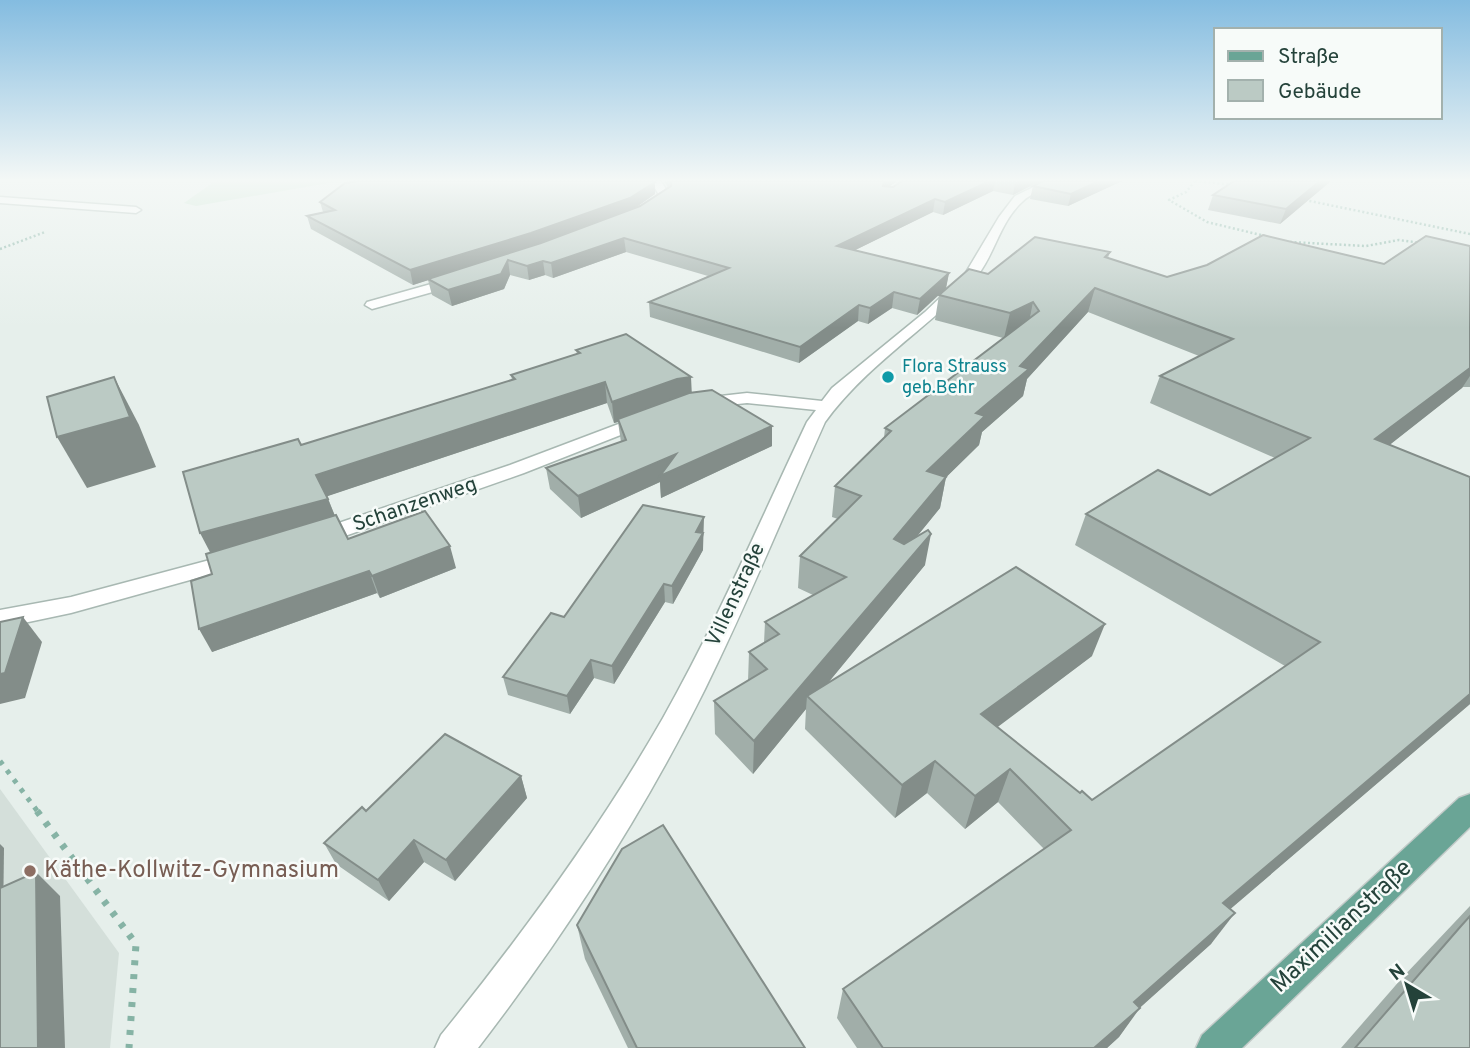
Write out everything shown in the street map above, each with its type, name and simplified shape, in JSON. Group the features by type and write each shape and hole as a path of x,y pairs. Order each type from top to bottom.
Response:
{"main road":[{"name":"Maximilianstraße","path":"1215,1048 1470,807"}],"street":[{"name":"Villenstraße","path":"454,1048 486,1009 594,854 670,730 709,654 816,422 838,392 930,315 970,277 997,230"},
{"path":"372,305 467,277"},
{"path":"685,406 731,398 765,398 826,407"},
{"name":"Schanzenweg","path":"292,545 505,474 659,414"},
{"path":"0,619 71,605 256,554"}],"path":[{"path":"1239,230 1268,237"},
{"path":"1450,230 1470,234"},
{"path":"1280,239 1333,246 1366,246 1399,240 1432,244"},
{"path":"0,761 136,944 129,1048"}],"shaded area":[{"name":"Käthe-Kollwitz-Gymnasium","path":"0,789 119,953 110,1048 0,1048"}],"building":[{"path":"334,230 540,230 531,233 410,270"},
{"path":"576,230 871,230 837,246 949,273 920,299 894,292 870,308 859,305 800,347 649,302 729,268 624,238 551,263 543,261 527,266 508,260 501,274 448,290 428,279"},
{"path":"1263,235 1384,264 1426,236 1470,246 1470,368 1375,439 1470,477 1470,694 1223,903 1235,913 1134,1002 1140,1008 1094,1048 883,1048 843,989 1071,830 1010,769 975,796 935,761 902,785 807,696 1016,567 1105,624 981,714 1092,800 1320,642 1086,514 1158,470 1210,495 1310,438 1160,376 1233,339 1095,288 1020,366 1029,369 976,413 985,416 927,471 946,477 894,539 904,544 928,530 931,534 754,741 714,701 767,669 749,652 779,634 765,622 846,577 800,556 861,496 835,486 891,431 885,428 1039,311 1033,302 1010,313 939,295 969,269 988,274 1035,237 1110,252 1105,257 1167,277 1207,265"},
{"path":"626,334 691,377 677,379 612,402 605,382 316,475 328,499 200,533 183,472 298,439 301,445 515,379 511,375 580,353 576,350"},
{"path":"114,377 130,417 57,437 47,397"},
{"path":"712,390 772,426 660,476 676,454 578,496 546,468 626,440 618,419 689,393"},
{"path":"643,505 704,517 696,532 703,533 672,586 664,584 612,666 591,660 567,696 503,677 551,613 564,617"},
{"path":"425,511 450,546 372,576 369,571 199,629 191,581 212,574 206,554 336,515 348,539"},
{"path":"23,617 5,673 0,674 0,622"},
{"path":"445,734 521,776 446,860 414,840 378,880 324,843 362,807 366,811"},
{"path":"663,825 805,1048 637,1048 577,925 622,849"},
{"path":"36,872 38,1048 0,1048 0,888"},
{"path":"1470,916 1470,1048 1355,1048 1461,926"}],"place":[{"name":"Flora Strauss geb.Behr","path":"888,377"},
{"name":"Käthe-Kollwitz-Gymnasium","path":"30,871"}]}
